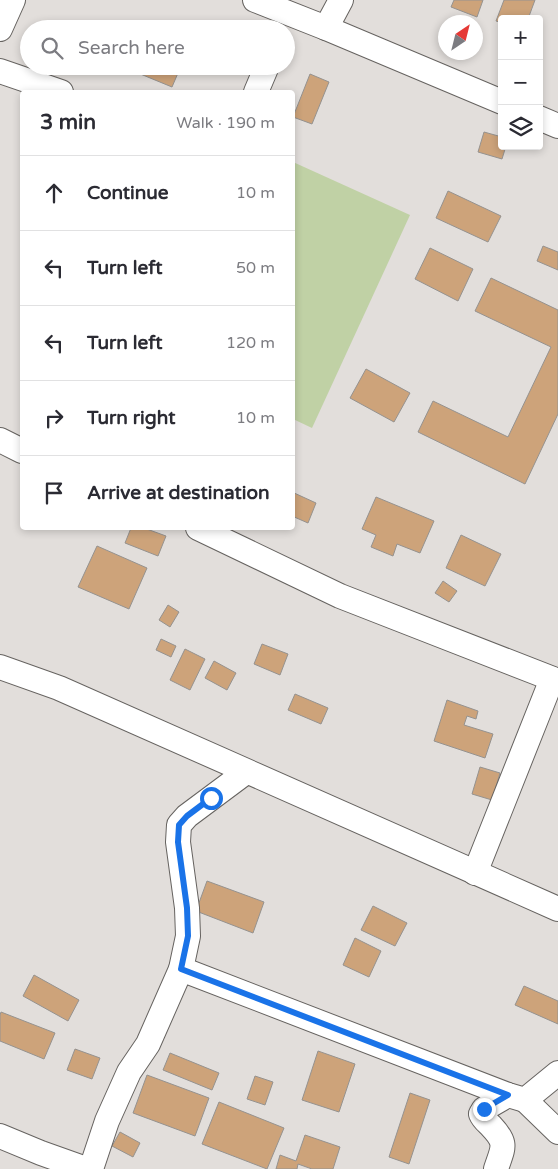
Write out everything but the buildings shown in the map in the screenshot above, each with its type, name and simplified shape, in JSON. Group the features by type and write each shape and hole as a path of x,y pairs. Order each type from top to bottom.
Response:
{"street":[{"path":"0,29 13,0"},
{"path":"255,0 283,20"},
{"path":"326,28 341,0"},
{"path":"295,23 326,28 498,100"},
{"path":"0,71 55,90"},
{"path":"257,90 263,75"},
{"path":"543,120 558,126"},
{"path":"0,440 20,450"},
{"path":"202,530 340,596 555,680 475,873"},
{"path":"0,667 59,688 558,909"},
{"path":"92,1169 107,1120 129,1072 148,1044 181,969 188,936 187,908 178,842 179,825 187,816 246,772"},
{"path":"181,969 517,1098 558,1132"},
{"path":"496,1169 503,1148 502,1140 483,1118 481,1114 484,1109 517,1098 558,1073"},
{"path":"0,1136 86,1169"}],"green space":[{"path":"295,163 410,215 312,428 295,420"}],"route":[{"path":"211,798 200,805 179,825 178,842 187,908 188,936 181,969 508,1095 484,1109"}]}
